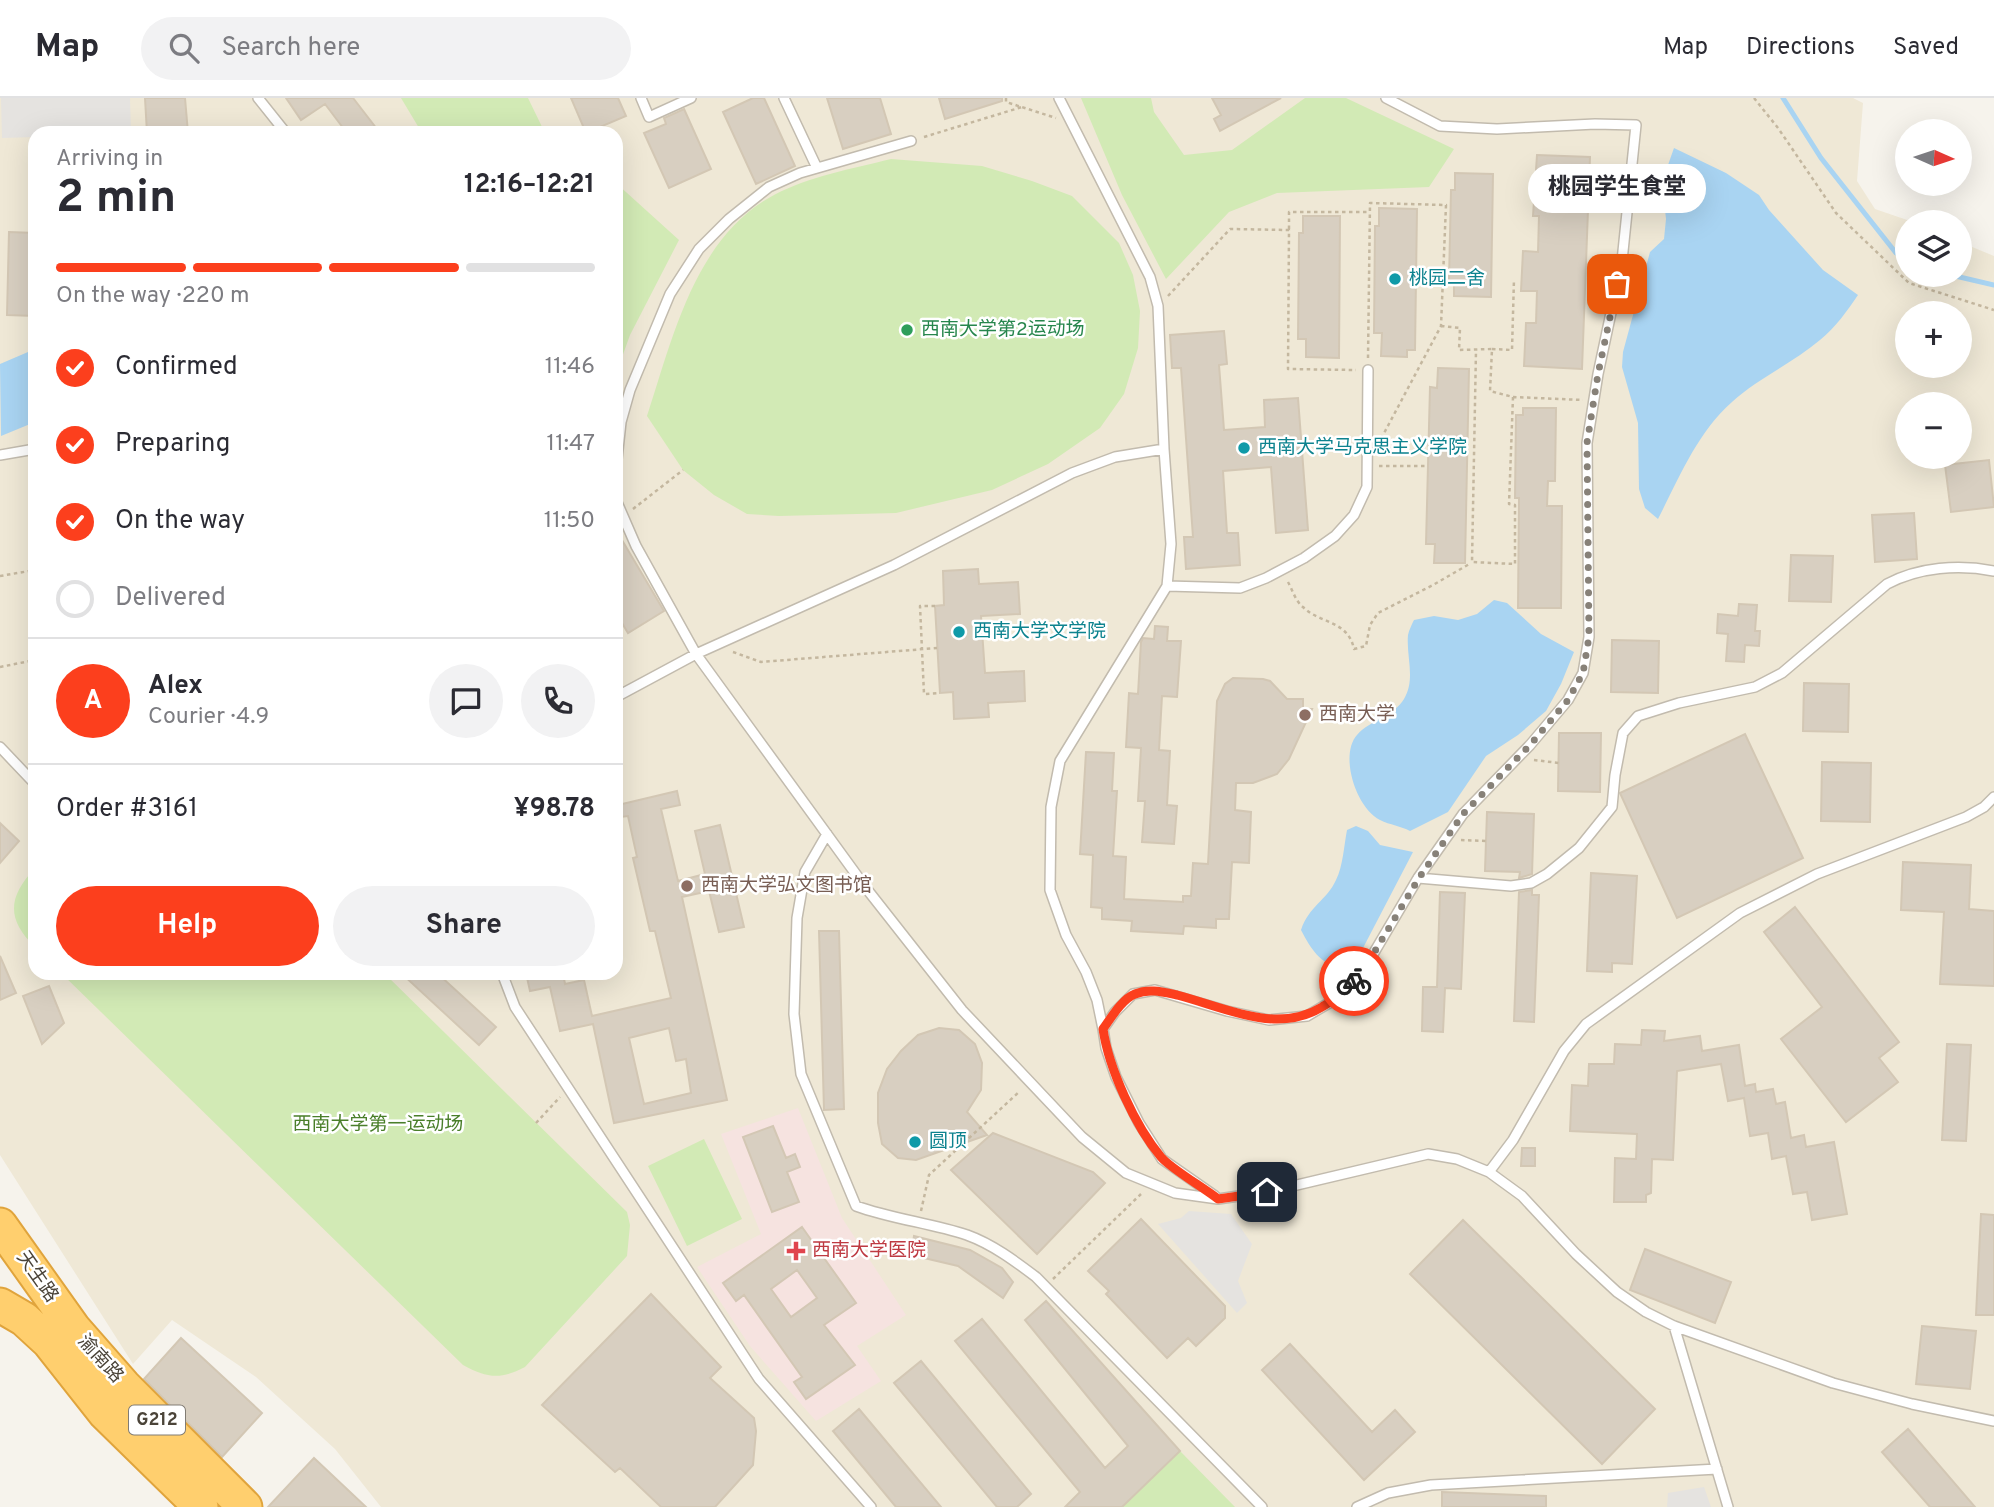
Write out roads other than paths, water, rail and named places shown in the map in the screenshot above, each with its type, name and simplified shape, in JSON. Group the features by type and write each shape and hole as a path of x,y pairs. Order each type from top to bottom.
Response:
{"highway":[{"name":"天生路","path":"0,1225 62,1336"},
{"name":"天生路","path":"0,1263 15,1305"},
{"path":"0,1288 24,1319 62,1336"},
{"name":"渝南路","path":"62,1336 105,1413 201,1507"},
{"name":"渝南路","path":"62,1336 124,1386 245,1507"}],"lane":[{"path":"258,98 280,126"},
{"path":"641,98 649,117 691,98"},
{"path":"784,98 817,168"},
{"path":"1059,98 1150,277 1158,306 1171,544 1167,586 1060,761 1051,807 1050,890 1066,935 1086,972 1097,1000 1106,1048 1116,1077 1139,1123 1162,1159 1218,1199"},
{"path":"1103,1029 1133,994 1155,990 1269,1020 1307,1016 1346,993 1463,814 1568,700 1583,673 1589,637 1587,443 1622,261 1636,125 1595,124 1497,129 1440,126 1386,98"},
{"path":"623,416 670,294 699,249 729,219 769,187 817,168 911,141"},
{"path":"1167,586 1240,588 1304,558 1335,537 1354,515 1367,487 1368,370"},
{"path":"623,693 696,654 894,565 1072,472 1115,457 1164,449"},
{"path":"0,455 28,450"},
{"path":"623,523 696,654 932,974 962,1010 1082,1137 1126,1173 1175,1193 1218,1199 1267,1192 1428,1154 1457,1159 1489,1172 1522,1196 1576,1254 1617,1292 1646,1312 1674,1326 1833,1383 1912,1404 1994,1421"},
{"path":"1419,878 1511,886 1531,883 1547,874 1579,848 1612,807 1623,733 1638,716 1679,703 1755,687 1782,673 1887,584 1905,575 1945,568 1994,571"},
{"path":"0,747 28,777"},
{"path":"1489,1172 1513,1140 1564,1051 1586,1024 1740,913 1817,874 1966,817 1984,807 1994,797"},
{"path":"827,834 805,872 797,918 794,1014 801,1074 856,1206 969,1236 1008,1256 1046,1286 1262,1507"},
{"path":"505,980 515,1007 759,1379 871,1507"},
{"path":"1674,1326 1728,1507"},
{"path":"1357,1507 1388,1493 1431,1485 1717,1469"}],"water":[{"path":"1674,148 1726,173 1759,195 1769,210 1823,270 1858,295 1820,340 1742,393 1720,414 1690,457 1658,519 1645,508 1639,489 1638,423 1622,367 1623,352 1650,252 1664,239 1666,219 1662,182"},
{"path":"28,352 28,425 1,436 0,364"},
{"path":"1494,600 1507,603 1541,634 1574,652 1561,684 1546,711 1518,735 1486,756 1448,812 1410,831 1380,820 1371,814 1357,793 1350,768 1350,755 1357,735 1400,705 1408,691 1408,635 1414,620 1434,616 1458,620 1477,614"},
{"path":"1356,826 1368,831 1380,845 1413,852 1363,948 1341,968 1327,963 1317,955 1301,930 1304,922 1336,880 1347,830"}],"waterway":[{"path":"1783,98 1821,158 1895,252"},
{"path":"1972,280 1994,285"}],"place":[{"name":"桃园二舍","path":"1395,279"},
{"name":"桃园学生食堂","path":"1617,284"},
{"name":"西南大学第2运动场","path":"907,330"},
{"name":"西南大学马克思主义学院","path":"1244,448"},
{"name":"西南大学文学院","path":"959,632"},
{"name":"西南大学","path":"1305,715"},
{"name":"西南大学弘文图书馆","path":"687,886"},
{"name":"圆顶","path":"915,1142"},
{"name":"西南大学医院","path":"796,1251"}],"park label":[{"name":"西南大学第一运动场","path":"378,1125"}]}
